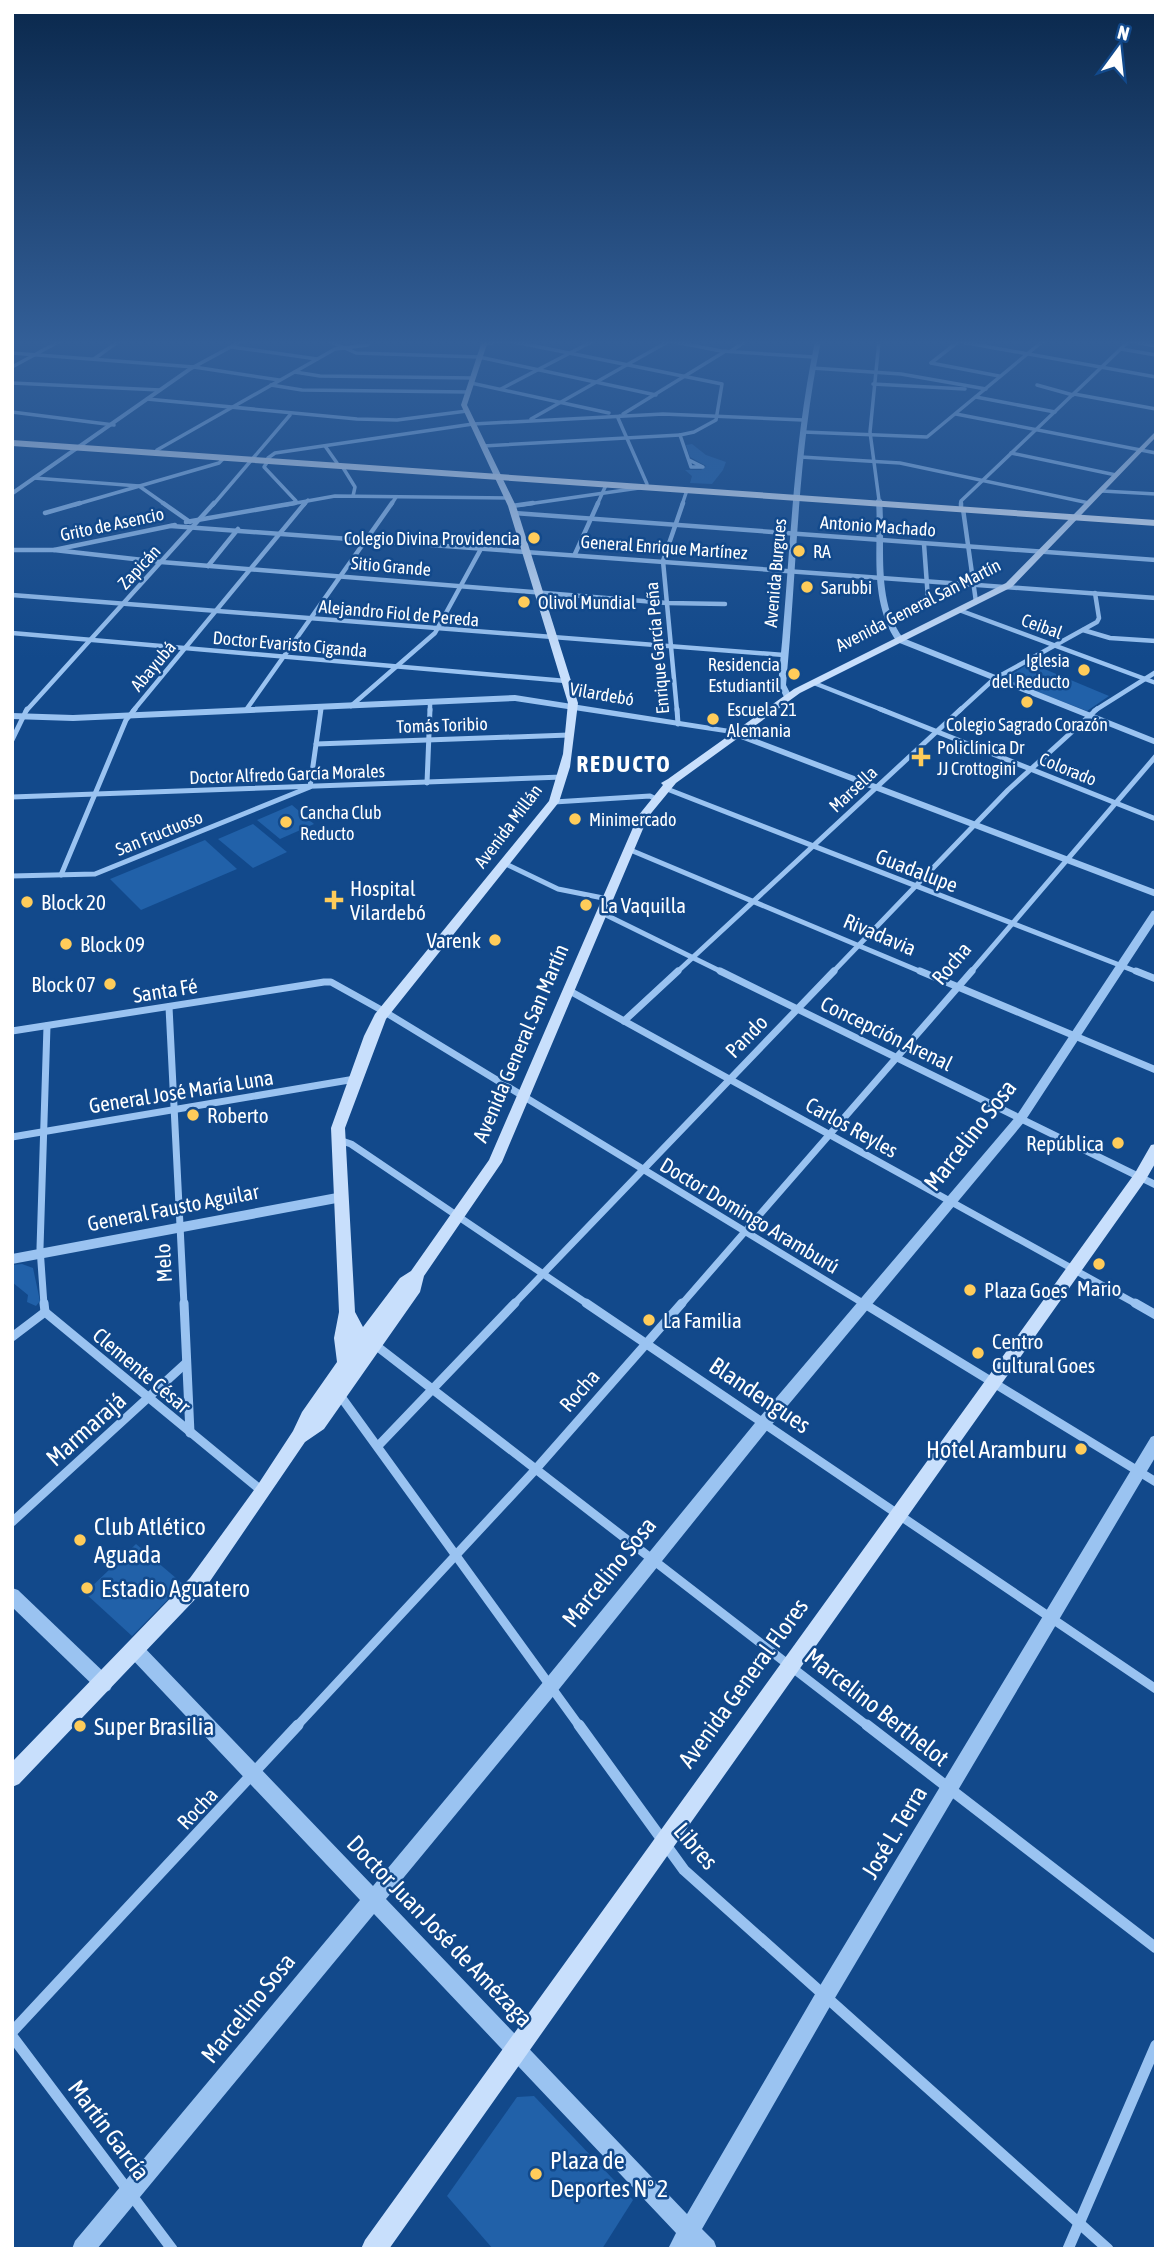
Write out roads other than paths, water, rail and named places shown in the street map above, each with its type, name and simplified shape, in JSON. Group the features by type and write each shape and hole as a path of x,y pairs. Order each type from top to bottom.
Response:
{"main road":[{"path":"88,447 250,458"},
{"path":"92,447 1156,521"},
{"name":"Avenida Millán","path":"346,1364 343,1323 347,1312 340,1121 371,1036 385,1012 554,802 562,777 569,735 573,707 554,639 511,506 484,447"},
{"name":"Avenida General San Martín","path":"300,1436 318,1424 368,1346 414,1288 416,1275 495,1162 628,849 643,816 648,813 653,797 792,694 1009,585 1142,447"},
{"path":"499,476 604,489 645,486 798,496"},
{"name":"Avenida General Flores","path":"374,2249 1140,1177 1156,1149"},
{"name":"Avenida Millán","path":"347,1312 368,1346"},
{"name":"Avenida General San Martín","path":"12,1777 197,1584 263,1492 300,1436 308,1418 346,1364 368,1346"}],"street":[{"path":"12,494 81,447"},
{"path":"157,450 163,447"},
{"name":"Zapicán","path":"12,740 29,706 196,526 261,447"},
{"path":"296,501 264,467 273,454 322,447"},
{"path":"325,447 355,488 353,496"},
{"path":"630,447 645,486"},
{"path":"684,447 689,460"},
{"name":"Avenida Burgues","path":"792,694 783,682 784,655 802,447"},
{"path":"872,447 880,502 881,577 890,628 900,640 1156,742"},
{"path":"976,602 970,547 961,501 1018,447"},
{"path":"1121,447 1156,453"},
{"path":"1011,453 1116,475"},
{"path":"801,457 904,464 1089,503"},
{"path":"45,513 219,463 224,458"},
{"path":"37,477 139,486 190,522"},
{"path":"575,554 604,489"},
{"name":"Grito de Asencio","path":"12,550 54,550 296,501 353,496 396,496 511,506 604,489"},
{"name":"Enrique García Peña","path":"678,724 663,561 687,490"},
{"path":"1102,491 1156,494"},
{"path":"246,710 396,496"},
{"name":"Abayubá","path":"61,875 130,715 308,500"},
{"name":"Antonio Machado","path":"511,506 590,519 1156,561"},
{"name":"General Enrique Martínez","path":"171,526 1009,585 1156,598"},
{"path":"208,566 238,529"},
{"path":"925,544 928,599"},
{"path":"351,706 438,630 482,547"},
{"name":"Sitio Grande","path":"54,550 161,562 667,603 725,604"},
{"path":"1083,630 1099,618 1095,593"},
{"name":"Alejandro Fiol de Pereda","path":"12,595 784,655"},
{"name":"Ceibal","path":"958,610 1156,683"},
{"path":"1083,630 1110,638 1156,641"},
{"name":"Marsella","path":"624,1021 994,679 1083,630"},
{"name":"Doctor Evaristo Ciganda","path":"12,633 566,681"},
{"name":"Pando","path":"379,1446 542,1273 975,825 1088,715 1156,672"},
{"name":"Colorado","path":"814,683 1156,819"},
{"name":"Vilardebó","path":"12,716 130,715 515,698 573,707 739,734 1156,894"},
{"path":"427,783 430,702"},
{"path":"310,787 321,707"},
{"name":"Tomás Toribio","path":"316,744 569,735"},
{"name":"Rocha","path":"12,2034 535,1470 830,1136 1156,756"},
{"name":"Doctor Alfredo García Morales","path":"12,797 562,777"},
{"name":"Guadalupe","path":"670,785 811,846 1156,979"},
{"name":"San Fructuoso","path":"12,876 95,874 310,787"},
{"path":"554,802 653,797"},
{"name":"Rivadavia","path":"628,849 1156,1070"},
{"path":"504,863 558,890 608,899"},
{"name":"Concepción Arenal","path":"602,913 1156,1185"},
{"name":"Marcelino Sosa","path":"83,2249 550,1687 764,1423 1021,1118 1156,913"},
{"name":"Doctor Domingo Aramburú","path":"324,982 331,982 385,1012 1156,1482"},
{"name":"Santa Fé","path":"12,1031 324,982"},
{"name":"Carlos Reyles","path":"568,990 1156,1315"},
{"name":"Melo","path":"169,1007 190,1433"},
{"path":"12,1337 45,1311 40,1254 47,1026"},
{"name":"General José María Luna","path":"12,1137 355,1079"},
{"name":"Blandengues","path":"339,1140 351,1144 1156,1689"},
{"name":"General Fausto Aguilar","path":"12,1259 342,1197"},
{"name":"Clemente César","path":"45,1311 263,1492"},
{"name":"Marcelino Berthelot","path":"368,1346 432,1389 1156,1948"},
{"name":"Marmarajá","path":"12,1522 186,1363"},
{"name":"Libres","path":"339,1394 684,1870 1108,2249"},
{"name":"José L. Terra","path":"684,2240 825,1996 1156,1443"},
{"path":"12,1596 104,1684"},
{"name":"Doctor Juan José de Amézaga","path":"135,1650 516,2049 684,2240 706,2249"},
{"name":"Martín García","path":"12,2034 172,2249"},
{"path":"1068,2249 1156,2045"}],"place":[{"name":"Colegio Divina Providencia","path":"534,538"},
{"name":"RA","path":"799,551"},
{"name":"Sarubbi","path":"807,587"},
{"name":"Olivol Mundial","path":"524,602"},
{"name":"Iglesia del Reducto","path":"1084,670"},
{"name":"Residencia Estudiantil","path":"794,674"},
{"name":"Colegio Sagrado Corazón","path":"1027,702"},
{"name":"Escuela 21 Alemania","path":"713,719"},
{"name":"Policlínica Dr JJ Crottogini","path":"921,757"},
{"name":"Minimercado","path":"575,819"},
{"name":"Cancha Club Reducto","path":"286,822"},
{"name":"Hospital Vilardebó","path":"334,900"},
{"name":"Block 20","path":"27,902"},
{"name":"La Vaquilla","path":"586,905"},
{"name":"Varenk","path":"495,940"},
{"name":"Block 09","path":"66,944"},
{"name":"Block 07","path":"110,984"},
{"name":"Roberto","path":"193,1115"},
{"name":"República","path":"1118,1143"},
{"name":"Mario","path":"1099,1264"},
{"name":"Plaza Goes","path":"970,1290"},
{"name":"La Familia","path":"649,1320"},
{"name":"Centro Cultural Goes","path":"978,1353"},
{"name":"Hotel Aramburu","path":"1081,1449"},
{"name":"Club Atlético Aguada","path":"80,1540"},
{"name":"Estadio Aguatero","path":"87,1588"},
{"name":"Super Brasilia","path":"80,1726"},
{"name":"Plaza de Deportes Nº 2","path":"536,2174"}],"district":[{"name":"REDUCTO","path":"624,764"}]}
